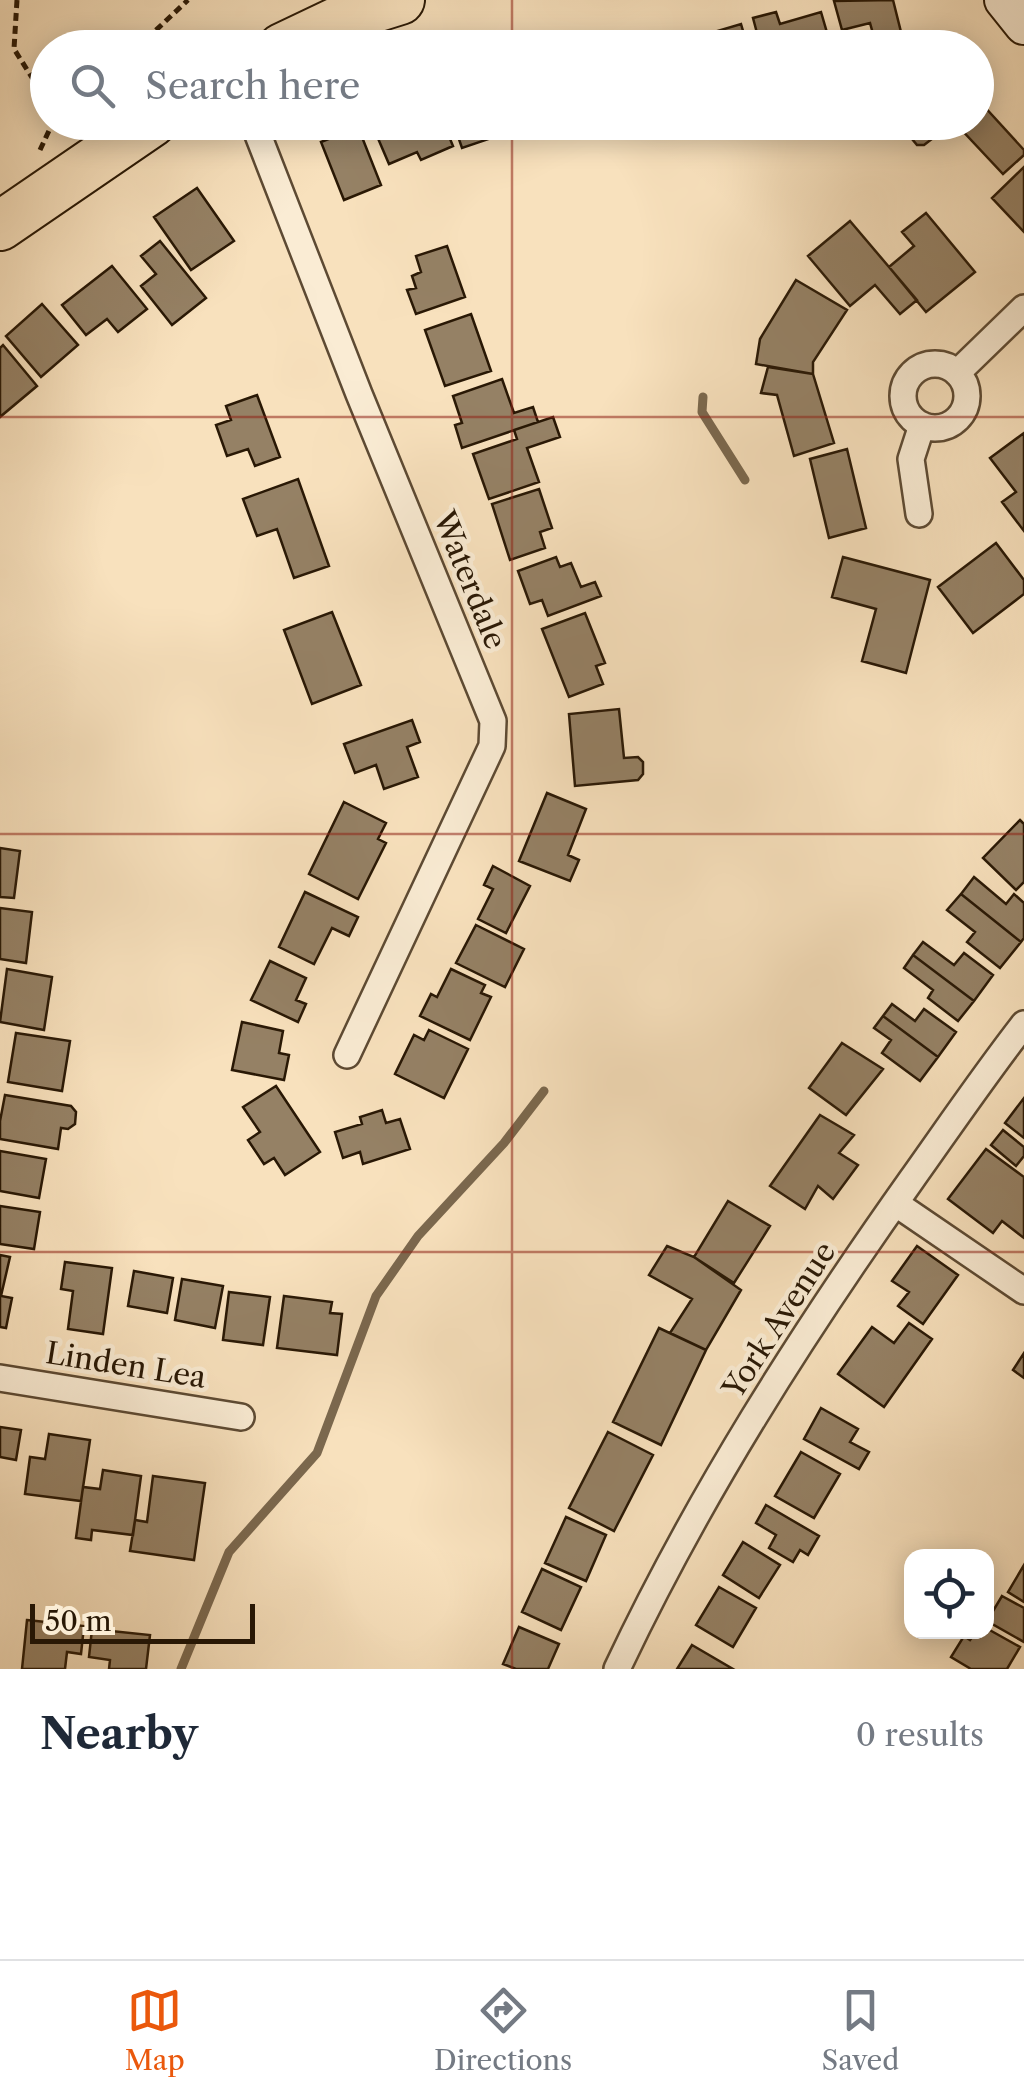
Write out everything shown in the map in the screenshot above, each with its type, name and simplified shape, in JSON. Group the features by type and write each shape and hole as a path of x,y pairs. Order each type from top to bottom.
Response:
{"highway":[{"path":"320,30 400,0"},
{"path":"0,226 126,140"}],"street":[{"path":"1004,0 1024,24"},
{"name":"Waterdale","path":"260,140 492,721 492,746 348,1055"},
{"path":"957,373 1024,308"},
{"path":"932,365 957,373 966,396 960,416 942,427 932,428 913,420 903,402 903,391 913,373 932,365"},
{"path":"919,514 911,459 922,426"},
{"name":"York Avenue","path":"617,1669 712,1488 808,1331 1024,1024"},
{"path":"895,1203 1024,1291"},
{"name":"Linden Lea","path":"0,1378 241,1417"}],"path":[{"path":"17,0 14,49 30,74"},
{"path":"156,30 188,0"}],"building":[{"path":"893,0 900,30 872,30 870,23 842,30 834,1"},
{"path":"776,12 780,24 821,12 826,30 756,30 753,18"},
{"path":"741,24 743,30 721,30"},
{"path":"994,117 1024,150 1024,155 1003,174 971,140 994,140"},
{"path":"363,140 381,185 344,200 321,142"},
{"path":"379,140 450,140 453,146 421,160 417,152 389,164"},
{"path":"459,140 486,140 462,148"},
{"path":"1024,167 1024,232 992,198"},
{"path":"197,188 234,241 191,270 154,217"},
{"path":"926,213 975,272 926,312 889,267 914,246 902,232"},
{"path":"850,221 917,300 900,314 875,285 850,306 808,256"},
{"path":"160,241 206,298 172,325 141,286 156,274 141,256"},
{"path":"447,246 465,297 416,314 407,290 416,288 412,276 421,272 416,256"},
{"path":"112,266 147,309 118,332 107,319 86,335 62,305"},
{"path":"796,280 847,310 813,362 813,374 756,364 760,339"},
{"path":"42,304 78,345 41,377 6,336"},
{"path":"471,314 491,371 445,386 425,330"},
{"path":"3,345 37,386 0,417 0,348"},
{"path":"768,367 813,374 834,443 794,456 777,395 761,393"},
{"path":"502,379 514,413 533,407 538,422 462,448 455,425 462,423 453,396"},
{"path":"257,395 280,457 255,466 248,449 227,456 216,425 231,420 226,406"},
{"path":"553,417 560,437 527,448 539,482 489,499 473,454 517,439 514,430"},
{"path":"1024,433 1024,531 1002,502 1016,492 990,458"},
{"path":"847,449 866,528 829,538 810,459"},
{"path":"298,479 329,566 294,578 277,529 257,536 243,499"},
{"path":"539,489 552,528 540,532 545,548 510,560 492,504"},
{"path":"996,543 1024,580 1024,594 973,633 938,587"},
{"path":"556,557 560,567 571,563 581,587 595,582 601,596 548,616 542,600 530,604 518,571"},
{"path":"843,557 930,580 906,673 862,661 876,609 832,597"},
{"path":"332,612 361,685 312,704 284,630"},
{"path":"585,613 605,663 596,666 603,684 569,697 542,629"},
{"path":"619,709 624,758 638,757 643,762 643,774 638,780 575,786 569,714"},
{"path":"412,720 420,742 407,747 418,777 384,789 376,765 355,773 344,744"},
{"path":"547,793 586,809 568,855 579,860 570,881 519,861"},
{"path":"344,802 386,823 378,839 386,843 358,899 309,874"},
{"path":"1020,820 1024,824 1024,882 1016,890 983,858"},
{"path":"0,848 20,851 14,898 0,897"},
{"path":"493,866 530,886 506,933 478,919 493,889 484,885"},
{"path":"974,877 1006,904 1014,894 1024,903 1021,942 961,894"},
{"path":"305,892 358,917 349,936 332,928 314,964 279,947"},
{"path":"961,894 1021,942 1000,968 967,942 975,932 947,910"},
{"path":"0,908 32,912 26,963 0,959"},
{"path":"476,925 524,949 505,987 456,963"},
{"path":"923,942 954,965 964,953 993,975 974,1001 913,955"},
{"path":"913,955 974,1001 958,1021 928,998 933,990 904,968"},
{"path":"270,961 306,978 296,1000 306,1004 298,1022 251,1000"},
{"path":"7,969 52,977 44,1030 0,1022"},
{"path":"451,969 485,985 481,993 491,997 470,1040 420,1016 431,994 437,997"},
{"path":"892,1004 915,1021 924,1009 956,1032 938,1057 883,1016"},
{"path":"883,1016 938,1057 920,1081 882,1053 891,1040 874,1028"},
{"path":"242,1022 283,1031 279,1053 289,1055 284,1080 232,1070"},
{"path":"429,1030 468,1049 444,1098 395,1074 414,1035 424,1040"},
{"path":"16,1033 70,1041 62,1091 8,1082"},
{"path":"842,1043 883,1069 846,1115 809,1088"},
{"path":"276,1086 320,1152 285,1175 274,1158 264,1164 248,1140 260,1132 243,1107"},
{"path":"5,1095 71,1106 76,1112 75,1124 61,1128 58,1149 0,1139"},
{"path":"1024,1098 1024,1138 1005,1123"},
{"path":"382,1110 386,1123 400,1119 410,1149 363,1164 360,1152 343,1158 335,1132 362,1124 360,1117"},
{"path":"820,1115 854,1135 839,1153 858,1165 833,1199 818,1186 805,1209 770,1186"},
{"path":"1003,1130 1024,1147 1024,1156 1016,1166 991,1145"},
{"path":"986,1149 1024,1177 1024,1238 1002,1221 993,1233 948,1199"},
{"path":"0,1151 46,1159 39,1198 0,1191"},
{"path":"728,1201 770,1226 734,1283 694,1257"},
{"path":"0,1206 40,1212 34,1249 0,1244"},
{"path":"667,1246 694,1257 741,1290 706,1350 670,1333 692,1299 649,1275"},
{"path":"917,1246 958,1275 923,1324 898,1306 909,1292 892,1281"},
{"path":"0,1255 10,1257 1,1296 12,1298 6,1328 0,1327"},
{"path":"65,1262 112,1268 103,1334 68,1329 73,1291 61,1289"},
{"path":"134,1271 173,1278 167,1313 128,1306"},
{"path":"182,1279 223,1286 215,1328 175,1320"},
{"path":"229,1292 270,1297 263,1345 223,1340"},
{"path":"284,1296 332,1302 330,1313 342,1314 337,1355 277,1348"},
{"path":"909,1323 932,1339 884,1407 838,1374 872,1327 894,1343"},
{"path":"659,1328 706,1350 661,1445 613,1422"},
{"path":"1024,1353 1024,1378 1013,1370"},
{"path":"821,1408 858,1429 850,1442 869,1452 859,1469 804,1439"},
{"path":"0,1427 21,1430 16,1460 0,1457"},
{"path":"608,1432 653,1455 614,1531 569,1508"},
{"path":"49,1434 90,1440 81,1501 25,1494 30,1457 45,1459"},
{"path":"801,1452 840,1474 814,1518 775,1496"},
{"path":"103,1470 141,1476 133,1535 92,1530 91,1540 76,1538 83,1487 100,1489"},
{"path":"153,1476 205,1483 194,1560 130,1551 135,1520 147,1522"},
{"path":"766,1505 819,1536 808,1555 800,1550 793,1562 769,1548 776,1535 756,1523"},
{"path":"566,1517 606,1535 586,1581 545,1563"},
{"path":"743,1542 780,1565 759,1598 723,1575"},
{"path":"1024,1565 1024,1602 1008,1592"},
{"path":"542,1569 581,1587 561,1630 522,1612"},
{"path":"719,1587 756,1608 733,1647 696,1625"},
{"path":"1002,1596 1024,1608 1024,1642 994,1625 994,1609"},
{"path":"27,1620 84,1626 81,1654 67,1652 65,1669 22,1669"},
{"path":"519,1627 559,1644 548,1669 516,1669 503,1664"},
{"path":"92,1629 150,1635 146,1669 109,1669 110,1660 89,1657"},
{"path":"994,1632 1020,1647 1007,1669 971,1669 951,1657 962,1639 994,1639"},
{"path":"692,1645 733,1669 677,1669"}],"waterway":[{"path":"703,397 702,412 745,480"},
{"path":"181,1669 229,1552 317,1453 376,1296 418,1236 504,1143 544,1091"}]}
